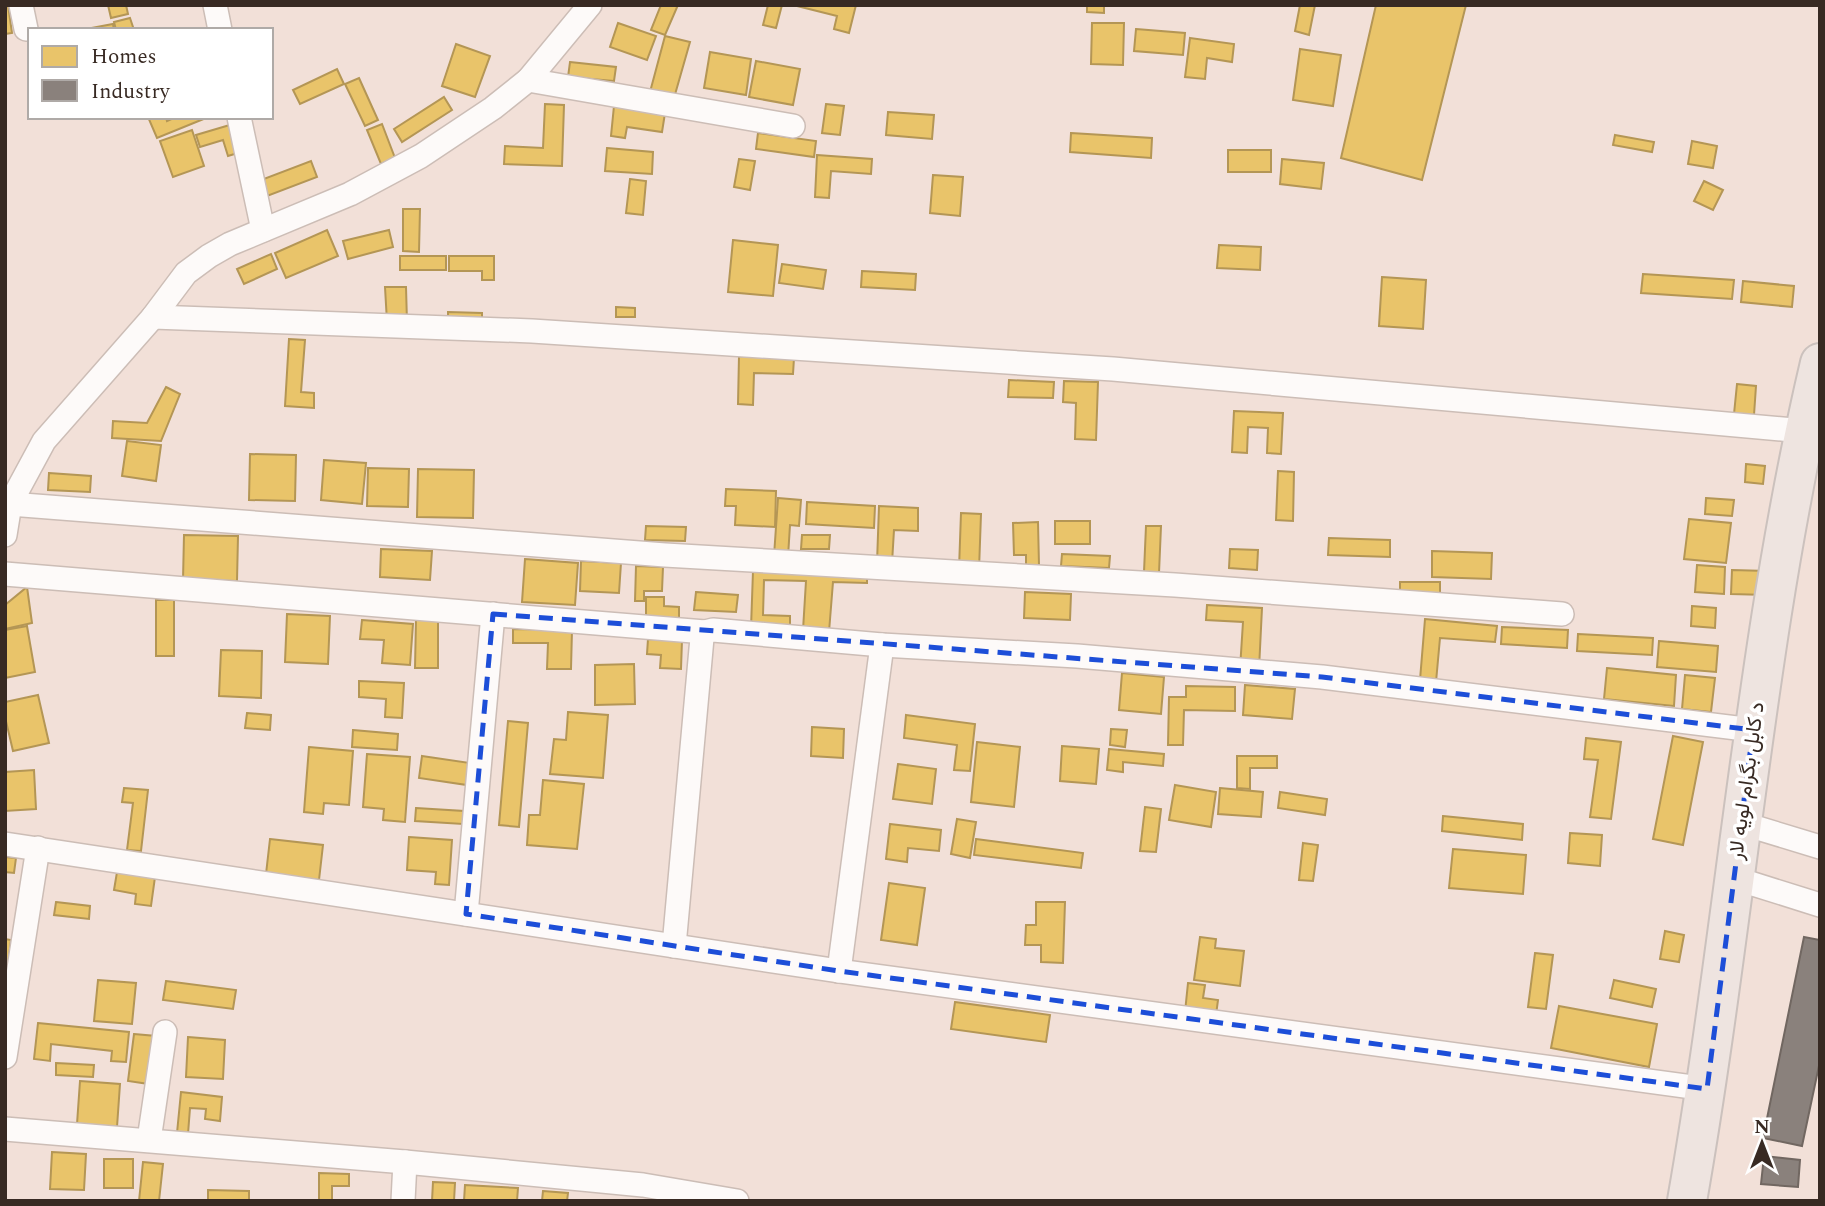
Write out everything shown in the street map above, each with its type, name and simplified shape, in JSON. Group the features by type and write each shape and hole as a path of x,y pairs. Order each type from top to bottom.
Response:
{"highway":[{"name":"د کابل بگرام لویه لار","path":"1687,1201 1707,1089 1753,730 1804,431 1820,363"}],"street":[{"path":"21,5 26,29"},
{"path":"215,5 220,28"},
{"path":"5,534 10,504 44,441 153,317 186,273 219,250 350,194 421,156 493,108 528,80 590,5"},
{"path":"528,80 793,126"},
{"path":"239,119 263,230"},
{"path":"153,317 532,331 1099,368 1804,431"},
{"path":"10,504 666,555 1175,584 1562,614"},
{"path":"5,574 705,632 713,630 883,645 1077,656 1322,677 1753,730"},
{"path":"466,914 493,614"},
{"path":"674,946 701,645 705,632"},
{"path":"839,971 883,645"},
{"path":"1741,823 1820,847"},
{"path":"5,844 839,971 1707,1089"},
{"path":"5,1057 38,848"},
{"path":"1734,878 1820,905"},
{"path":"149,1140 165,1032"},
{"path":"5,1129 405,1162 643,1193 737,1201"},
{"path":"403,1201 405,1162"}],"highlighted area":[{"path":"493,614 1322,677 1753,730 1707,1089 839,971 466,914"}],"building: Homes":[{"path":"5,5 8,5 12,33 5,34"},
{"path":"108,5 126,5 128,14 111,18"},
{"path":"661,5 678,5 665,35 651,30"},
{"path":"768,5 782,5 776,28 763,25"},
{"path":"793,5 856,5 849,33 834,29 837,16"},
{"path":"1087,5 1104,5 1104,13 1087,12"},
{"path":"1300,5 1315,5 1309,35 1295,31"},
{"path":"1376,5 1466,5 1422,180 1341,158"},
{"path":"130,18 133,28 116,28 114,22"},
{"path":"618,23 656,36 647,60 610,47"},
{"path":"1092,23 1124,23 1123,65 1091,64"},
{"path":"113,24 114,28 91,28"},
{"path":"1136,29 1185,33 1183,55 1134,51"},
{"path":"665,36 690,42 674,98 650,92"},
{"path":"1190,38 1234,44 1232,62 1207,58 1205,79 1185,77"},
{"path":"456,44 490,56 475,97 442,86"},
{"path":"1300,49 1341,55 1333,106 1293,100"},
{"path":"710,52 751,59 746,95 704,88"},
{"path":"756,61 800,69 793,105 749,97"},
{"path":"570,62 616,67 614,81 568,77"},
{"path":"337,69 344,84 300,104 293,90"},
{"path":"359,78 378,120 365,126 345,84"},
{"path":"444,97 452,110 402,142 394,129"},
{"path":"545,104 564,105 562,166 504,164 505,146 543,148"},
{"path":"826,104 844,106 840,135 822,133"},
{"path":"614,106 665,113 662,132 627,127 625,138 611,136"},
{"path":"888,112 934,115 932,139 886,135"},
{"path":"149,119 204,119 157,138"},
{"path":"233,124 241,152 228,156 223,140 200,147 196,135"},
{"path":"382,124 395,158 381,164 367,130"},
{"path":"192,130 204,166 173,177 160,141"},
{"path":"758,133 816,141 814,157 756,149"},
{"path":"1071,133 1152,138 1151,158 1070,152"},
{"path":"1615,135 1654,142 1652,152 1613,145"},
{"path":"1692,141 1717,146 1713,168 1688,164"},
{"path":"607,148 653,152 652,174 605,171"},
{"path":"1228,150 1271,150 1271,172 1228,172"},
{"path":"817,155 872,159 871,174 831,171 829,198 815,197"},
{"path":"739,159 755,161 750,190 734,187"},
{"path":"1282,159 1324,163 1321,189 1280,184"},
{"path":"311,161 317,177 267,196 261,180"},
{"path":"933,175 963,177 960,216 930,213"},
{"path":"630,179 646,181 643,215 626,213"},
{"path":"1704,181 1723,190 1713,210 1694,201"},
{"path":"403,209 420,209 419,252 403,251"},
{"path":"327,230 338,256 286,278 275,253"},
{"path":"389,230 393,247 348,259 343,241"},
{"path":"733,240 778,245 773,296 728,292"},
{"path":"1219,245 1261,247 1260,270 1217,268"},
{"path":"271,254 277,269 244,284 237,269"},
{"path":"400,256 446,256 446,270 400,270"},
{"path":"449,256 494,256 494,280 482,280 482,271 449,271"},
{"path":"782,264 826,270 823,289 779,283"},
{"path":"862,271 916,274 915,290 861,287"},
{"path":"1643,274 1734,280 1732,299 1641,293"},
{"path":"1382,277 1426,280 1423,329 1379,326"},
{"path":"1743,281 1794,286 1792,307 1741,302"},
{"path":"385,287 406,287 407,322 387,322"},
{"path":"616,307 635,308 635,317 616,317"},
{"path":"448,312 482,313 482,326 448,325"},
{"path":"289,339 305,340 301,392 314,393 314,408 285,406"},
{"path":"739,356 794,358 793,374 754,373 753,405 738,404"},
{"path":"1009,380 1054,382 1053,398 1008,397"},
{"path":"1064,381 1098,382 1096,440 1075,439 1076,403 1063,402"},
{"path":"1737,384 1756,386 1754,415 1734,414"},
{"path":"166,387 180,394 161,441 112,438 113,421 147,423"},
{"path":"1234,411 1283,413 1281,454 1267,453 1268,428 1248,427 1247,453 1232,452"},
{"path":"127,441 161,445 156,481 122,476"},
{"path":"250,454 296,455 295,501 249,500"},
{"path":"324,460 366,463 362,504 321,500"},
{"path":"1746,464 1765,466 1763,484 1745,482"},
{"path":"368,468 409,469 408,507 367,506"},
{"path":"418,469 474,470 473,518 417,517"},
{"path":"1278,471 1294,472 1293,521 1276,520"},
{"path":"49,473 91,476 90,492 48,490"},
{"path":"726,489 776,491 775,527 735,525 736,506 725,506"},
{"path":"778,498 801,500 799,526 790,525 788,557 774,556"},
{"path":"1706,498 1734,500 1732,516 1705,514"},
{"path":"807,502 875,506 874,528 806,524"},
{"path":"879,506 918,508 918,531 894,530 892,563 877,563"},
{"path":"961,513 981,514 979,570 959,569"},
{"path":"1689,519 1731,523 1726,563 1684,559"},
{"path":"1055,521 1090,521 1090,544 1055,544"},
{"path":"1038,522 1039,565 1026,565 1026,555 1014,555 1013,523"},
{"path":"646,526 686,527 685,541 645,540"},
{"path":"1146,526 1161,526 1159,573 1144,572"},
{"path":"184,535 238,536 237,581 183,580"},
{"path":"802,535 830,535 829,549 801,549"},
{"path":"1329,538 1390,540 1390,557 1328,555"},
{"path":"381,549 432,551 430,580 380,577"},
{"path":"1230,549 1258,550 1257,570 1229,568"},
{"path":"1432,551 1492,553 1491,579 1432,577"},
{"path":"1062,554 1110,556 1109,568 1061,566"},
{"path":"525,559 578,563 575,605 522,602"},
{"path":"581,561 621,563 619,593 580,591"},
{"path":"1697,565 1725,567 1724,594 1695,592"},
{"path":"636,566 663,567 662,591 644,591 644,601 635,601"},
{"path":"1732,570 1767,571 1767,595 1731,594"},
{"path":"753,571 867,574 867,583 833,582 829,632 803,630 806,581 764,580 763,615 790,616 790,629 751,628"},
{"path":"1400,582 1440,582 1440,596 1400,596"},
{"path":"27,587 32,623 5,629 5,605"},
{"path":"696,592 738,595 736,612 694,610"},
{"path":"1025,592 1071,594 1070,620 1024,618"},
{"path":"646,597 664,597 664,606 679,607 679,625 646,625"},
{"path":"156,600 174,600 174,656 156,656"},
{"path":"1207,605 1262,608 1259,669 1240,669 1243,622 1206,620"},
{"path":"1692,606 1716,608 1715,628 1691,626"},
{"path":"287,614 330,616 328,664 285,662"},
{"path":"416,619 438,619 438,668 415,668"},
{"path":"1425,619 1497,626 1495,642 1440,638 1436,682 1420,680"},
{"path":"362,620 413,624 410,665 382,663 384,640 360,639"},
{"path":"27,626 35,672 5,678 5,630"},
{"path":"1502,627 1568,630 1567,648 1501,644"},
{"path":"513,629 572,630 571,669 547,669 548,643 513,643"},
{"path":"1578,634 1653,638 1652,655 1577,651"},
{"path":"648,639 682,640 681,669 660,668 661,655 647,654"},
{"path":"1659,641 1718,646 1716,672 1657,667"},
{"path":"221,650 262,651 261,698 219,696"},
{"path":"634,664 635,704 595,705 595,665"},
{"path":"1607,668 1676,675 1674,706 1604,699"},
{"path":"1122,673 1164,677 1161,714 1119,710"},
{"path":"1685,675 1715,678 1711,712 1682,709"},
{"path":"359,681 404,683 402,718 385,717 386,699 359,697"},
{"path":"1245,685 1295,689 1292,719 1243,715"},
{"path":"1186,686 1235,687 1235,711 1184,710 1183,745 1168,745 1169,697 1186,697"},
{"path":"38,695 49,743 13,751 5,717 5,702"},
{"path":"568,712 608,715 603,778 550,774 554,739 566,740"},
{"path":"247,713 271,715 270,730 245,728"},
{"path":"906,715 975,724 970,771 954,770 957,745 904,738"},
{"path":"508,721 528,723 519,827 499,825"},
{"path":"812,727 844,729 843,758 811,756"},
{"path":"1111,729 1127,730 1125,747 1110,745"},
{"path":"353,730 398,734 397,750 352,747"},
{"path":"1673,736 1703,742 1683,845 1653,839"},
{"path":"1586,738 1621,742 1611,819 1590,817 1598,760 1584,759"},
{"path":"977,742 1020,747 1014,807 971,802"},
{"path":"1062,746 1099,749 1096,784 1060,781"},
{"path":"309,747 353,751 349,805 324,803 323,814 304,812"},
{"path":"1109,749 1164,754 1163,766 1123,762 1123,772 1107,770"},
{"path":"367,754 410,757 405,822 383,820 384,809 363,807"},
{"path":"422,756 470,763 467,785 419,778"},
{"path":"1237,756 1277,756 1277,768 1250,768 1250,789 1237,788"},
{"path":"898,764 936,769 932,804 893,799"},
{"path":"34,770 36,809 5,811 5,772"},
{"path":"543,780 584,784 577,849 527,845 529,815 540,815"},
{"path":"1175,785 1216,792 1211,827 1169,820"},
{"path":"124,788 148,790 141,851 127,850 133,803 122,802"},
{"path":"1220,788 1263,792 1261,817 1218,814"},
{"path":"1280,792 1327,799 1325,815 1278,808"},
{"path":"1145,807 1161,809 1156,852 1140,851"},
{"path":"416,808 464,811 463,824 415,821"},
{"path":"1443,816 1523,824 1522,840 1442,831"},
{"path":"957,819 976,822 970,858 951,854"},
{"path":"890,824 941,830 939,851 908,848 907,862 886,859"},
{"path":"1570,833 1602,835 1600,866 1568,863"},
{"path":"409,837 452,840 449,885 435,884 436,872 407,870"},
{"path":"270,839 323,845 319,880 266,874"},
{"path":"976,839 1083,853 1081,868 974,855"},
{"path":"1303,843 1318,845 1313,881 1299,880"},
{"path":"1453,849 1526,855 1523,894 1449,888"},
{"path":"5,857 16,858 14,873 5,872"},
{"path":"117,872 155,877 151,906 135,904 136,894 114,890"},
{"path":"889,883 925,888 917,945 881,940"},
{"path":"56,902 90,906 89,919 54,915"},
{"path":"1036,902 1065,902 1063,963 1041,962 1041,945 1025,945 1026,925 1036,925"},
{"path":"1665,931 1684,935 1679,962 1660,959"},
{"path":"1200,937 1216,939 1215,948 1244,951 1240,986 1194,980"},
{"path":"5,939 11,940 7,974 5,974"},
{"path":"1535,953 1553,955 1546,1009 1528,1007"},
{"path":"98,980 136,983 132,1024 94,1021"},
{"path":"1614,980 1656,989 1652,1007 1610,998"},
{"path":"166,981 236,990 233,1009 163,1000"},
{"path":"1188,983 1205,985 1203,998 1218,1000 1216,1015 1185,1012"},
{"path":"955,1002 1050,1015 1046,1042 951,1029"},
{"path":"1559,1006 1657,1024 1649,1067 1551,1048"},
{"path":"38,1023 129,1032 126,1062 111,1061 112,1051 51,1044 50,1061 34,1059"},
{"path":"134,1034 156,1036 149,1084 128,1081"},
{"path":"188,1037 225,1040 223,1079 186,1077"},
{"path":"56,1063 94,1065 93,1077 56,1075"},
{"path":"80,1081 120,1084 117,1127 77,1124"},
{"path":"181,1092 222,1097 220,1121 205,1119 206,1109 190,1108 188,1134 177,1133"},
{"path":"52,1152 86,1154 84,1190 50,1189"},
{"path":"104,1159 133,1159 133,1188 104,1188"},
{"path":"143,1162 163,1164 159,1201 139,1201"},
{"path":"319,1173 349,1174 349,1186 332,1186 332,1201 319,1201"},
{"path":"433,1182 455,1183 454,1201 432,1201"},
{"path":"465,1185 518,1188 517,1201 464,1201"},
{"path":"208,1190 249,1191 249,1201 208,1201"},
{"path":"543,1191 568,1193 567,1201 542,1201"}],"building: Industry":[{"path":"1804,937 1820,940 1820,1061 1802,1146 1763,1138"},
{"path":"1764,1156 1800,1160 1798,1187 1761,1184"}]}
